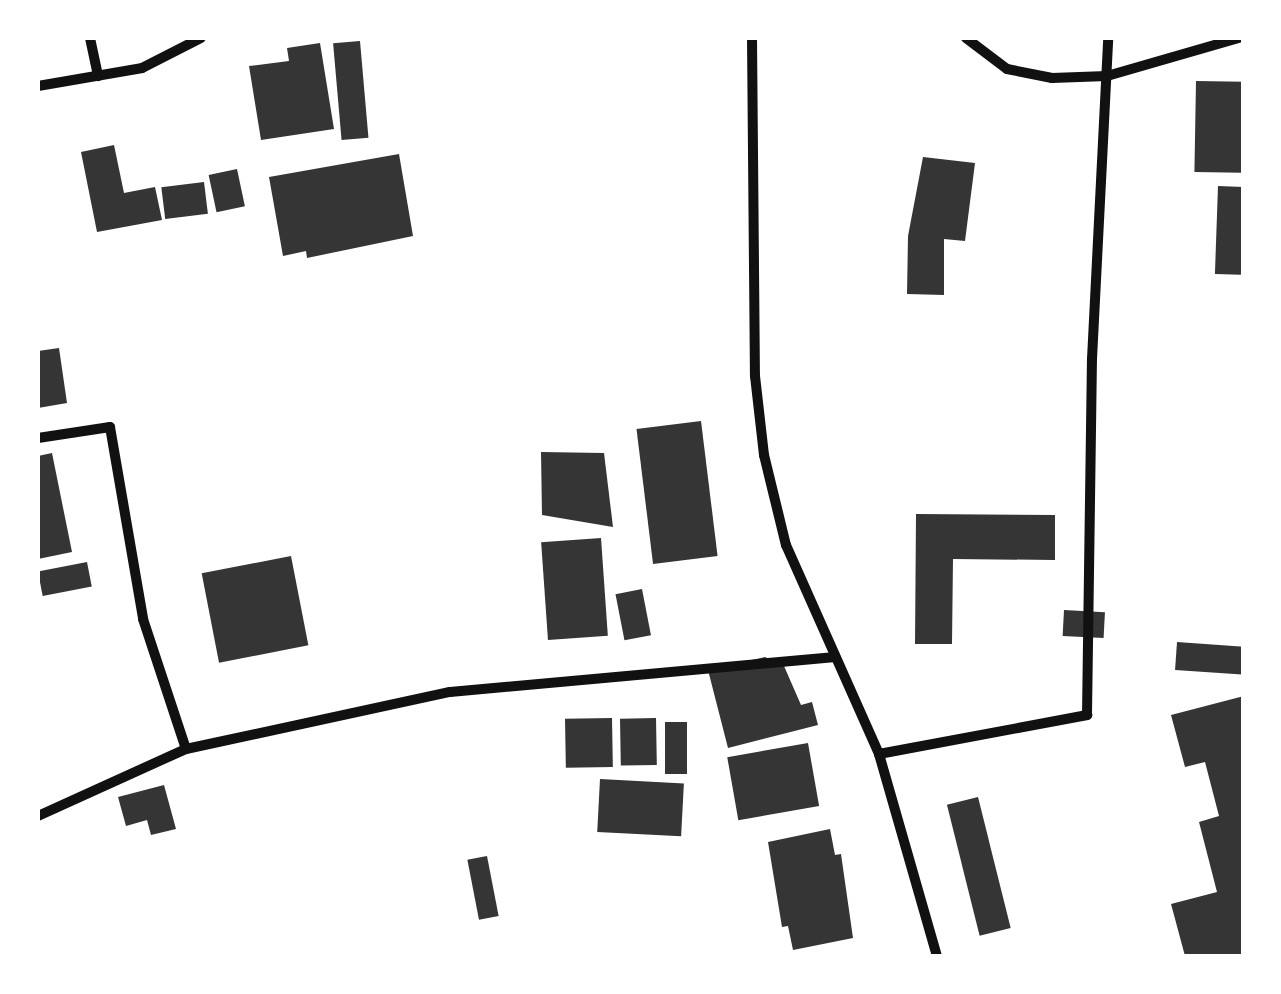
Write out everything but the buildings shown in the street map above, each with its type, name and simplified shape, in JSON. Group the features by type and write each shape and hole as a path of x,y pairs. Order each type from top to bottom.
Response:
{"street":[{"path":"90,38 98,76"},
{"path":"38,86 142,68 201,38"},
{"path":"752,38 755,376 764,455 786,545 879,754 937,956"},
{"path":"966,38 1007,69 1052,78 1107,76 1238,38"},
{"path":"879,754 1087,714 1092,359 1108,38"},
{"path":"38,438 110,427 143,619 186,748"},
{"path":"38,816 186,748 450,692 835,656"}]}
